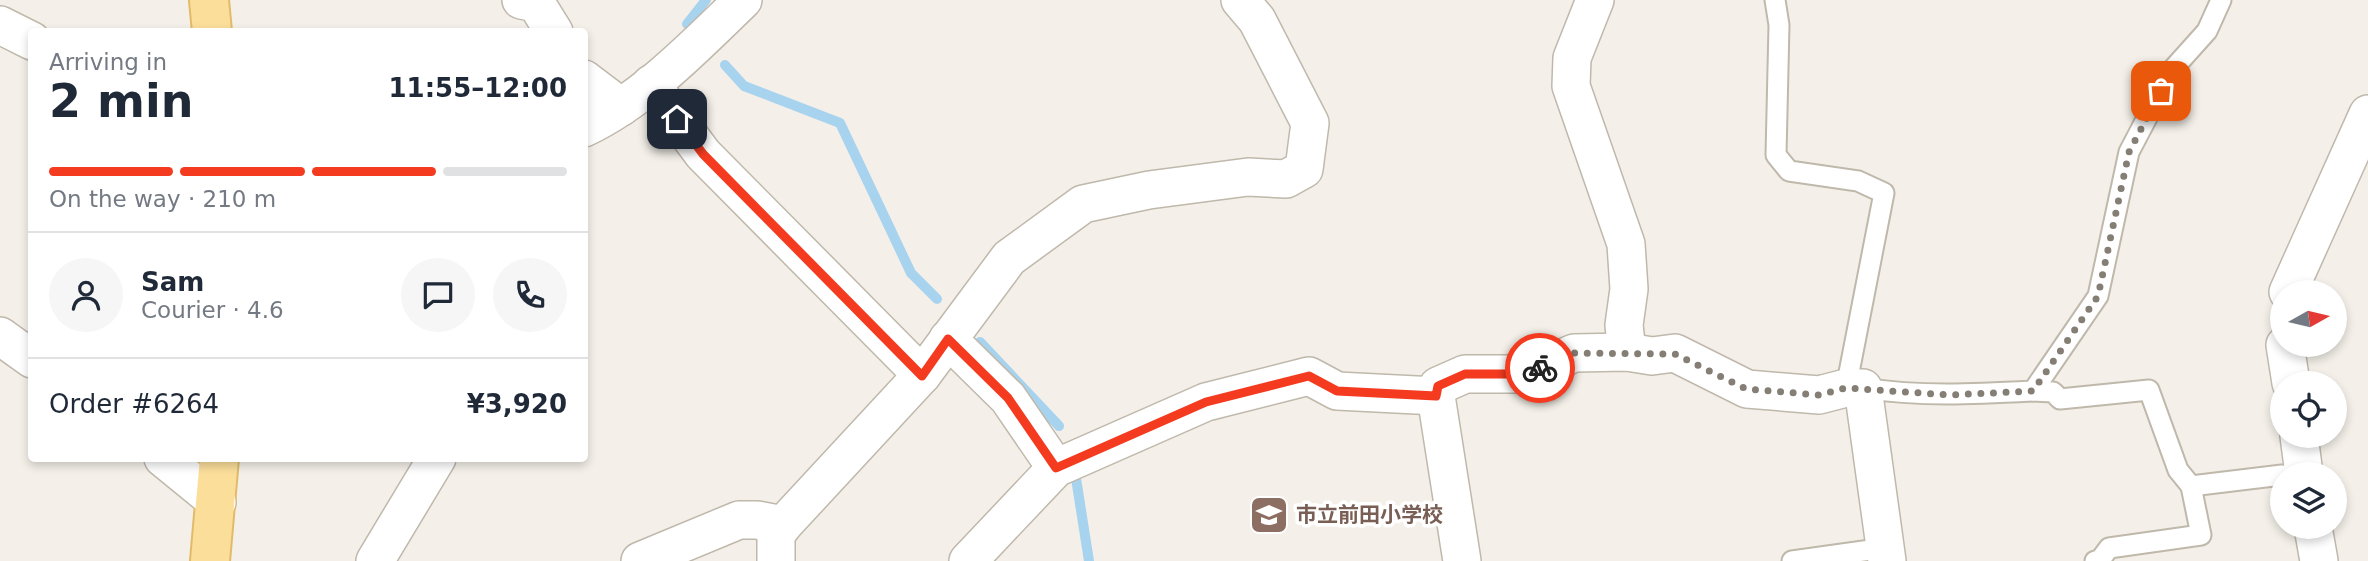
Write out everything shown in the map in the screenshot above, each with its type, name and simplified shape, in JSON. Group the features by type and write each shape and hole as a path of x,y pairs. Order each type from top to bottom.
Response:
{"main road":[{"path":"209,0 212,28"},
{"path":"210,561 219,462"}],"street":[{"path":"521,0 536,3 552,28"},
{"path":"776,561 776,535 783,525 922,376 1009,258 1083,204 1149,190 1248,177 1286,179 1304,169 1310,123 1256,20 1240,0"},
{"path":"1595,0 1572,58 1571,86 1626,244 1629,289 1625,325 1627,352"},
{"path":"588,126 621,107 651,84 723,8"},
{"path":"0,26 28,39"},
{"path":"588,82 621,107"},
{"path":"651,84 703,154 922,376"},
{"path":"2293,280 2368,114"},
{"path":"948,339 1008,398 1056,468"},
{"path":"1462,561 1436,396 1438,386 1465,374 1526,374 1574,353 1627,352 1652,356 1675,354 1746,389 1819,395 1854,388 1886,554"},
{"path":"968,561 1056,468 1206,402 1309,376 1337,391 1436,396"},
{"path":"168,462 217,502"},
{"path":"375,561 435,462"},
{"path":"640,561 738,520 783,525"},
{"path":"2315,539 2319,561"}],"lane":[{"path":"1774,0 1779,25 1776,155 1789,171 1858,181 1884,193 1854,388 1901,394 1950,395 2053,391 2060,399 2150,390 2178,470 2192,486 2201,535 2109,548 2100,560 2095,561"},
{"path":"2033,391 2098,296 2129,152 2172,70 2207,31 2221,0"},
{"path":"2192,486 2270,477"},
{"path":"1793,561 1886,554"}],"waterway":[{"path":"687,24 706,0"},
{"path":"725,65 744,86 840,123 911,273 937,299"},
{"path":"980,342 1059,426"},
{"path":"1075,472 1089,561"}],"way so far":[{"path":"1540,368 1574,353 1627,352 1652,356 1675,354 1746,389 1819,395 1846,388 1901,394 1950,395 2033,391 2098,296 2129,152 2161,91"}],"place":[{"name":"市立前田小学校","path":"1269,515"}],"route":[{"path":"677,119 703,154 922,376 948,339 1008,398 1047,451 1056,468 1206,402 1309,376 1337,391 1436,396 1438,386 1465,374 1526,374 1540,368"}]}
